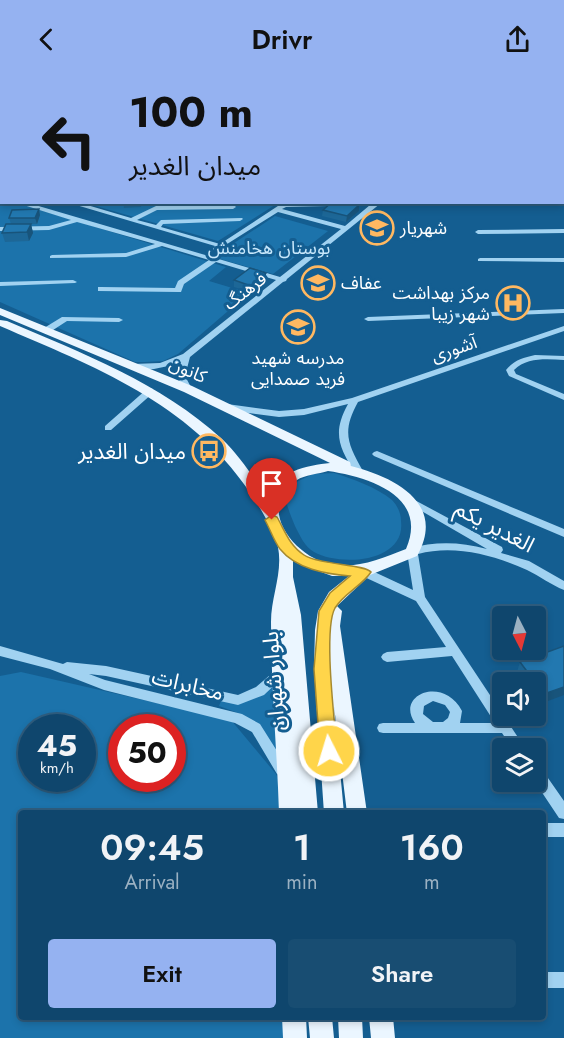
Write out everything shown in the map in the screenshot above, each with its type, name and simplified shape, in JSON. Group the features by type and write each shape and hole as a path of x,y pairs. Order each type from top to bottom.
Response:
{"main road":[{"name":"کانون","path":"0,310 70,340 150,391 218,442 270,511"},
{"name":"کانون","path":"0,321 58,347 133,366 188,389 358,471"},
{"path":"58,347 71,345 70,340"},
{"path":"328,467 358,471 378,479 409,500 416,511 421,530 412,552 377,569 364,572 320,567 300,559 285,546 270,511 278,486 301,471 328,467"},
{"name":"بلوار شهران","path":"285,546 285,577 293,615 308,810"},
{"path":"334,810 322,669 326,611 335,597 364,572"},
{"path":"285,577 279,620 289,810"},
{"path":"335,597 332,626 357,810"},
{"path":"294,1020 295,1038"},
{"path":"320,1020 322,1038"},
{"path":"350,1020 351,1038"},
{"path":"381,1020 383,1038"}],"street":[{"path":"24,204 284,280"},
{"path":"75,204 221,246"},
{"path":"85,207 90,204"},
{"path":"203,258 287,204"},
{"name":"فرهنگ","path":"186,356 284,280 376,204"},
{"path":"131,220 156,208 233,207"},
{"path":"278,210 346,228"},
{"path":"157,228 161,222 240,219"},
{"path":"0,229 49,228 76,220"},
{"path":"478,232 564,231"},
{"path":"182,252 209,249 210,246 201,240"},
{"path":"51,257 126,255 160,245"},
{"path":"480,260 564,260"},
{"path":"100,289 178,290 181,283 213,261"},
{"path":"0,284 73,282"},
{"path":"368,320 564,311"},
{"path":"47,330 65,319 119,320"},
{"name":"آشوری","path":"225,407 279,414 304,412 355,400 564,328"},
{"path":"133,366 172,364 186,356"},
{"path":"186,356 181,376 188,389"},
{"path":"564,358 543,356 514,365 510,370 513,376 564,397"},
{"path":"108,428 150,391"},
{"path":"355,400 342,424 341,434 345,449 358,471"},
{"path":"377,454 564,533"},
{"name":"الغدیر یکم","path":"409,500 564,586"},
{"path":"512,738 420,598 412,552 441,546 472,547 530,567"},
{"path":"364,572 420,598"},
{"name":"مخابرات","path":"0,651 52,665 104,685 238,718 256,728 287,779"},
{"path":"387,657 454,651"},
{"name":"مخابرات","path":"52,665 106,671 238,700 260,691 281,672"},
{"path":"383,728 505,728"},
{"path":"546,787 564,813"},
{"path":"546,830 564,830"},
{"path":"546,980 564,980"}],"green space":[{"path":"0,204 20,204 226,267 209,281 249,293 178,354 163,361 135,362 0,302"},
{"path":"88,204 276,204 218,241"},
{"name":"بوستان هخامنش","path":"275,216 328,231 273,274 213,257"},
{"path":"334,473 379,491 392,500 397,507 401,518 400,535 383,553 355,560 326,557 314,552 303,541 288,507 286,487 313,474"},
{"path":"21,672 231,720 276,774 281,784 283,810 18,810 18,1020 286,1020 287,1038 0,1038 0,676"},
{"path":"275,679 278,755 238,713 219,706 221,701 235,703"}],"building":[{"path":"330,204 359,205 347,216 323,210"},
{"path":"39,209 35,218 9,218 12,210"},
{"path":"6,224 31,224 27,232 2,233"},
{"path":"250,268 266,273 251,286 234,280"},
{"path":"564,646 564,687 546,693 546,672 528,672 520,662 546,660 546,653"}],"place":[{"name":"شهریار","path":"377,228"},
{"name":"عفاف","path":"318,283"},
{"name":"مرکز بهداشت شهر زیبا","path":"513,303"},
{"name":"مدرسه شهید فرید صمدایی","path":"298,327"},
{"name":"میدان الغدیر","path":"209,451"}],"route":[{"path":"272,520 285,546 300,559 331,570 364,572 349,582 326,611 322,669 329,751"}]}
